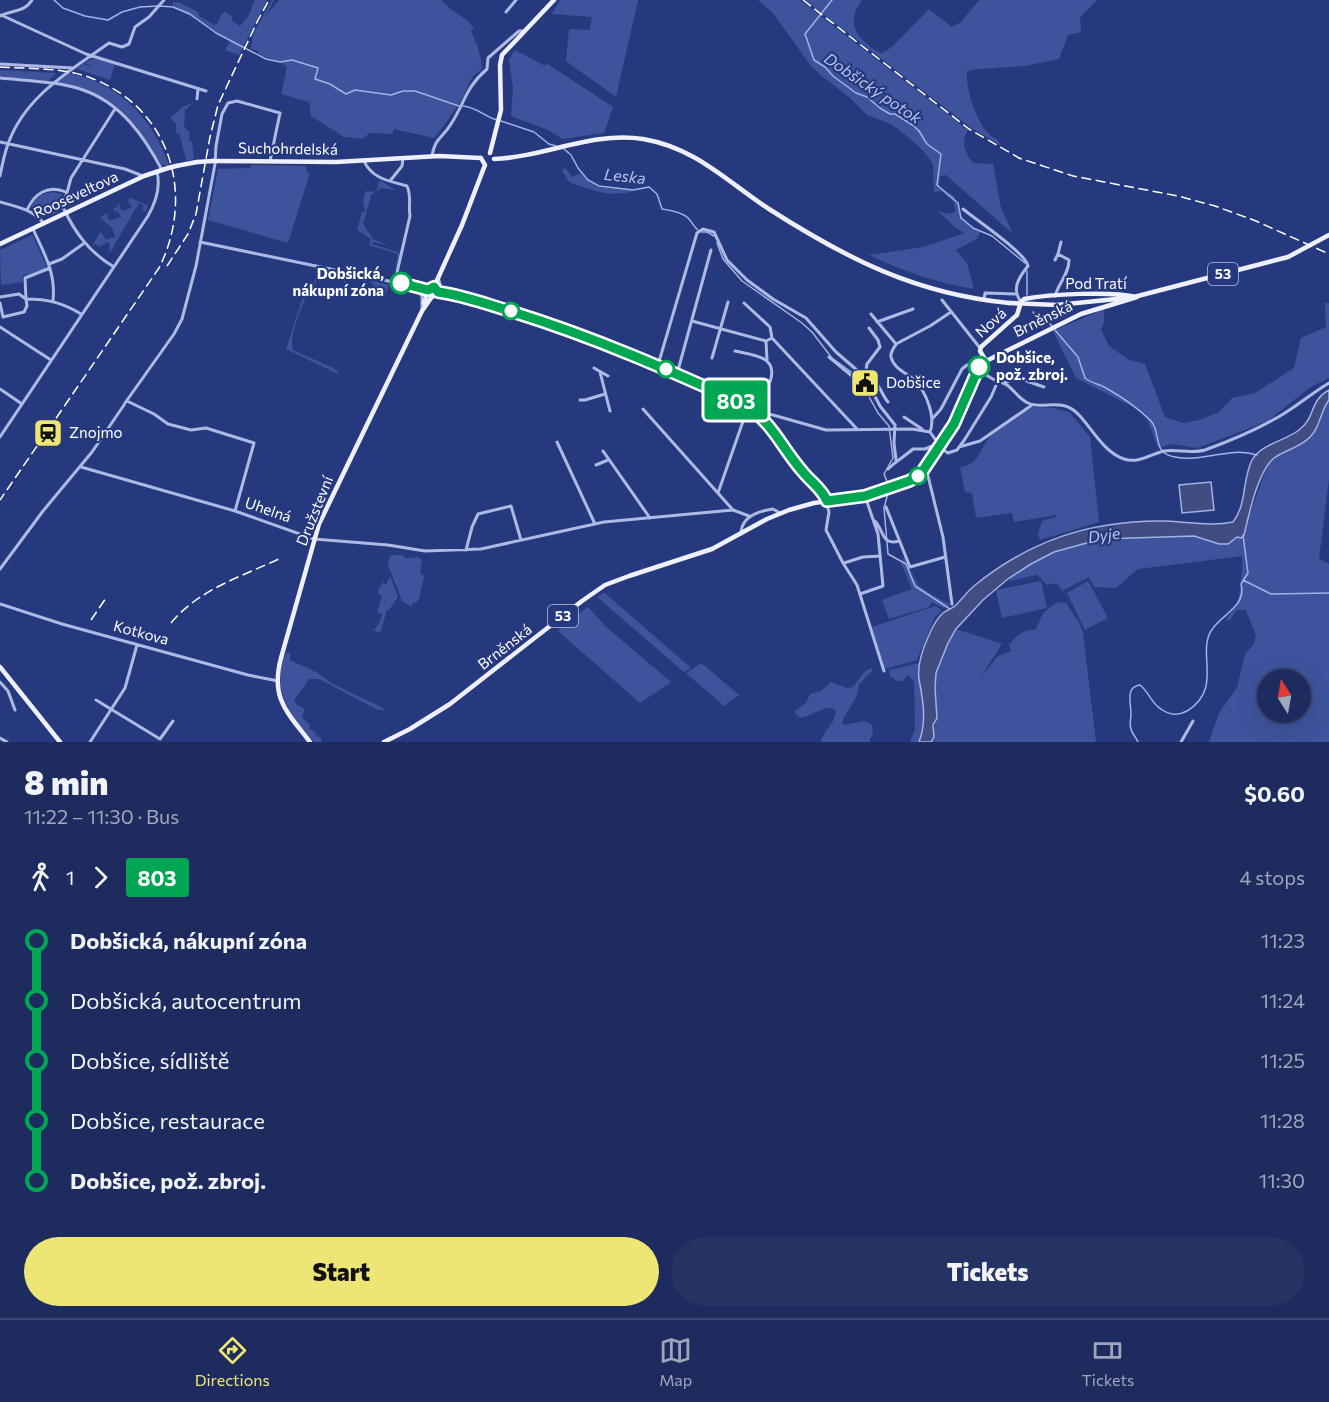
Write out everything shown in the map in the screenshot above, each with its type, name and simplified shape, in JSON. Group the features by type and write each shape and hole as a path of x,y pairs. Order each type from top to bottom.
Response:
{"main road":[{"path":"490,153 501,110 500,65 502,55 554,0"},
{"path":"494,159 527,156 600,139 623,137 643,139 694,156 818,241 854,260 910,282 953,295 1009,303 1057,304 1137,297"},
{"path":"485,165 481,158 484,153 490,153"},
{"path":"490,153 494,159"},
{"name":"Suchohrdelská","path":"176,166 214,161 364,161 432,156 481,158"},
{"path":"485,165 492,164 494,159"},
{"path":"432,291 459,233 485,165"},
{"name":"Rooseveltova","path":"0,244 144,176 176,166"},
{"name":"53","path":"1137,297 1288,257 1329,235"},
{"name":"Družstevní","path":"310,742 283,708 278,681 279,667 314,539 333,494 432,291"},
{"name":"Pod Tratí","path":"1021,302 1026,298 1053,296 1105,294 1137,297"},
{"name":"Brněnská","path":"384,742 410,729 460,696 597,590 622,578 708,551 780,513 801,506 865,496 913,479 924,470 957,418 978,369 986,361 1061,323 1104,306 1137,297"},
{"path":"1104,306 1120,299"},
{"name":"Nová","path":"986,361 980,348 986,340 1016,316 1021,302"},
{"path":"0,667 60,742"}],"street":[{"path":"1,16 29,6 32,0"},
{"path":"0,177 8,144 30,106 51,84 109,43 122,47 129,44 135,27 164,0"},
{"path":"506,12 516,0"},
{"path":"1,16 86,54 206,91"},
{"path":"432,156 438,138 449,128 474,80 487,69 488,58 519,31 525,31"},
{"path":"0,64 72,68"},
{"path":"0,78 83,90 115,108 133,123 150,148 159,171 159,186 153,207 0,437"},
{"path":"197,99 198,89"},
{"path":"0,569 43,511 81,466 179,325 191,288 224,111 231,102 244,103 280,114 270,161"},
{"path":"114,267 83,243 63,207 71,178 115,108"},
{"path":"0,142 132,171 144,176"},
{"path":"390,181 402,166 403,158"},
{"path":"364,161 373,175 407,186 411,196 408,208 410,216 395,281"},
{"path":"132,171 136,180"},
{"path":"27,210 31,200 39,193 50,189 60,189 66,192"},
{"path":"0,202 27,210 38,216 44,224"},
{"path":"963,209 1027,261 1028,266 1017,283 1016,294 1021,302"},
{"path":"33,228 55,285 54,300"},
{"path":"658,365 698,233 703,229 714,232 727,260 747,280 773,299 806,318 855,374 866,395"},
{"path":"200,242 447,293 578,332 748,406 775,432 799,467 823,493 829,514 826,530 857,585 884,671"},
{"path":"1055,260 1061,242"},
{"path":"3,317 24,312 27,306 25,278 62,259 83,243"},
{"path":"677,374 711,250"},
{"name":"Pod Tratí","path":"1053,296 1067,274 1069,260 1058,254"},
{"path":"438,276 441,288 447,293"},
{"path":"415,286 422,296 422,311"},
{"path":"984,300 985,293 1016,294"},
{"path":"0,297 19,294 26,299 54,300 81,314"},
{"path":"942,300 980,348"},
{"path":"712,358 728,302"},
{"path":"0,303 3,317 0,322"},
{"path":"744,303 770,327 772,338 856,429"},
{"path":"877,322 913,309"},
{"path":"951,312 896,344 891,353 891,358 900,370 918,385 929,405 933,418 930,432 939,446 949,453 959,447 980,441 1032,405"},
{"path":"871,314 896,344"},
{"path":"692,321 766,341 772,338"},
{"path":"0,327 52,360"},
{"path":"869,328 880,347 867,364 865,377 880,406 893,421 896,459"},
{"path":"766,341 767,360 772,371 770,382"},
{"path":"735,351 760,356 767,360"},
{"path":"760,356 766,353"},
{"path":"830,357 855,374 870,378 877,384 888,402"},
{"path":"933,418 941,409 962,369 967,365 1010,387 1021,400 1032,405 1063,405 1071,408 1101,442 1125,459 1137,460 1175,450 1192,452 1204,450 1235,438 1279,417 1329,383"},
{"path":"594,368 608,376"},
{"path":"600,372 610,411"},
{"path":"1003,383 1018,378 1044,387"},
{"path":"959,447 993,395 998,381"},
{"path":"0,389 22,404"},
{"path":"580,400 606,394"},
{"path":"126,403 154,414 168,424 191,430 206,428 254,443 235,511"},
{"path":"717,493 748,406"},
{"path":"643,409 733,510 749,516 742,526 741,534"},
{"path":"757,414 773,415 826,430 912,429 930,432"},
{"path":"904,417 925,432"},
{"path":"556,442 595,524"},
{"path":"888,469 896,459 913,449 939,446"},
{"path":"603,451 650,518"},
{"path":"596,465 608,459"},
{"name":"Uhelná","path":"81,466 235,511 314,539 388,545 425,551 489,548 595,524 733,510"},
{"path":"924,470 928,476 943,537 952,604"},
{"path":"860,594 883,586 878,536 865,496"},
{"path":"466,550 472,527 480,513 511,506 521,540"},
{"path":"886,507 910,567 945,557"},
{"name":"Brněnská","path":"749,516 773,509 780,513"},
{"path":"874,520 878,523 887,542 899,541"},
{"path":"843,563 862,557 880,556"},
{"name":"Kotkova","path":"0,604 62,624 248,675 278,681"},
{"path":"90,742 125,688 137,644"},
{"path":"0,682 7,690 15,710"},
{"path":"96,700 160,739 173,721"},
{"path":"1181,742 1193,721"},
{"path":"0,738 7,742"}],"shaded area":[{"path":"255,0 267,0 239,55 225,50 230,41 173,8 173,2 180,3 198,12 199,16 214,25 218,23 222,13 226,12 232,17 232,21 240,26 248,17"},
{"path":"274,0 265,17 279,0 441,0 474,28 471,31 479,50 482,69 471,80 458,105 434,138 394,129 392,134 370,133 362,139 344,137 311,116 309,102 281,94 287,67 251,49 253,34"},
{"path":"560,0 638,0 616,97 566,61 569,29 590,30 592,17 552,14"},
{"path":"758,0 800,0 968,130 964,139 966,151 973,163 993,164 1001,208 1013,234 946,175 940,176 939,187 954,196 962,217 980,232 978,238 956,250 967,263 974,289 920,276 869,255 924,247 965,233 956,228 937,210 946,214 955,212 954,202 941,191 934,192 933,164 926,154 891,124 867,115 811,66 773,13"},
{"path":"805,0 862,0 854,17 855,28 866,43 882,53 892,47 929,9 952,27 961,22 979,0 1097,0 1080,17 1081,32 1068,35 1059,59 1025,66 967,71 968,89 974,110 984,129 997,139 1001,146 970,127"},
{"path":"515,50 545,66 546,63 613,107 604,133 562,139 543,128 511,116 513,88 509,60"},
{"path":"95,58 115,64 110,80 77,69 83,64 91,67 85,63"},
{"path":"0,70 56,73 47,82 0,77"},
{"path":"69,73 103,85 131,105 153,132 169,165 162,165 142,133 108,100 77,87 57,82"},
{"path":"194,102 185,110 184,126 189,132 194,159 185,161 179,133 176,133 176,124 170,118 183,107"},
{"path":"251,165 305,166 309,176 288,243 208,220 218,169 251,168"},
{"path":"565,168 572,177 581,173 589,182 598,187 634,191 617,194 585,188 569,182 562,170"},
{"path":"380,180 395,190 381,188 376,191"},
{"path":"366,191 375,192 371,195 363,224 373,239 390,246 374,242 372,244 400,253 395,270 398,254 369,245 371,239 357,230 362,212 365,212 363,200"},
{"path":"53,192 62,194 58,212 49,216 31,208 39,197"},
{"path":"131,198 148,206 145,212 142,210 144,206 139,203 109,254 110,244 107,242 99,247 95,244 92,247 100,232 106,240 113,237 114,239 115,236 112,228 100,217 108,213 109,221 120,217 122,219 118,211 115,212 113,208 118,207 117,205 121,203 119,206 122,211 132,207 127,200"},
{"path":"32,235 46,269 22,276 23,282 1,285 0,250"},
{"path":"318,270 347,275 345,286 359,290 360,287 360,290 371,291 372,280 389,285 385,296 371,296 371,294 343,287 345,276 319,271 315,284 310,287 295,327 293,350 335,369 340,375 286,349 307,283 314,283"},
{"path":"1325,303 1329,303 1329,378 1309,388 1269,420 1197,448 1172,444 1158,448 1145,413 1076,378 1053,331 1104,309 1104,322 1101,330 1109,346 1129,360 1145,364 1165,417 1183,423 1200,420 1219,412 1232,398 1255,393 1294,368 1301,338 1326,327"},
{"path":"1329,400 1329,479 1319,559 1329,564 1329,742 1209,742 1219,713 1237,688 1245,654 1254,644 1256,636 1246,610 1237,610 1229,621 1226,620 1236,605 1239,595 1242,556 1138,569 1116,588 1094,587 1089,577 1062,591 1057,583 1047,585 1037,575 1009,581 1012,576 1054,552 1101,539 1194,536 1220,544 1228,544 1237,537 1241,538 1264,475 1272,460 1286,449 1295,448 1310,438 1320,423 1325,404"},
{"path":"1033,407 1069,412 1090,437 1099,522 1040,540 1038,534 1042,521 1056,517 1056,515 1014,522 1012,513 976,518 972,493 965,492 960,467 967,466 976,459 996,430"},
{"path":"390,555 403,555 404,558 417,556 422,560 420,573 424,576 419,599 416,603 413,602 412,607 402,601 388,565"},
{"path":"904,557 918,585 951,605 944,608 931,602 929,607 889,619 882,600 912,589 901,563"},
{"path":"390,576 398,597 387,610 380,633 370,629 374,630 380,622 382,614 377,612 382,596 377,593 384,579 383,583 386,585"},
{"path":"1041,581 1047,608 1002,618 996,590"},
{"path":"1088,581 1108,618 1085,630 1067,593"},
{"path":"604,593 691,668 684,672 597,597"},
{"path":"1057,602 1066,603 1080,624 1083,633 1096,742 931,742 937,712 935,682 937,666 956,629 1002,644 980,678 998,656 1011,651 1009,644 1018,636 1035,630 1044,612"},
{"path":"935,606 942,610 935,617 917,660 885,669 872,627"},
{"path":"588,607 606,627 671,682 640,703 558,631"},
{"path":"286,653 290,653 290,660 387,710 378,710 319,679 309,679 294,701 305,709 302,718 310,725 309,728 316,733 315,735 322,739 321,742 314,742 294,718 282,692 281,671"},
{"path":"701,663 739,695 724,706 686,673"},
{"path":"919,663 925,718 919,742 910,742 915,729 914,681 908,675 902,681 897,681 890,676 889,672"},
{"path":"871,668 873,670 859,684 857,696 843,719 843,725 865,721 872,725 873,732 869,742 821,742 834,720 836,711 828,708 800,718 794,712 806,703 810,694 821,691 831,682 847,688 853,687 865,671"}],"water":[{"name":"Dyje","path":"1329,390 1329,400 1314,433 1268,464 1255,493 1244,535 1241,538 1237,537 1228,544 1219,544 1194,536 1101,539 1054,552 1009,578 983,600 956,629 948,643 936,673 937,718 933,725 934,737 931,742 919,742 924,719 919,668 925,645 943,613 955,606 974,586 1016,557 1038,546 1084,530 1134,522 1215,524 1233,522 1243,500 1252,460 1267,446 1299,430 1308,420 1318,399"},
{"path":"1211,482 1214,510 1182,513 1179,485"}],"waterway":[{"name":"Leska","path":"54,0 63,8 85,16 108,20 122,12 140,7 173,7 190,14 216,33 266,59 280,62 292,60 318,68 315,79 330,84 346,94 355,90 391,95 403,91 415,91 459,106"},
{"name":"Dobšický potok","path":"832,0 805,34 814,60 856,93 867,97 880,108 914,126 927,144 941,154 937,185 958,203 961,218 973,228 992,236 1025,263"},
{"name":"Leska","path":"463,106 497,120"},
{"name":"Leska","path":"501,121 534,132 549,144 556,146"},
{"name":"Leska","path":"564,149 571,155 588,180 599,186 633,190 649,187 657,194 662,209 686,216 698,230"},
{"name":"Leska","path":"702,232 714,236"},
{"name":"Leska","path":"717,243 723,259 742,281 802,323 832,358 858,377 878,413 889,426 893,458 884,474 888,484"},
{"name":"Dobšický potok","path":"1027,271 1027,295"},
{"name":"Dobšický potok","path":"1033,312 1036,317 1045,319 1052,326"},
{"name":"Dobšický potok","path":"1055,330 1078,357 1085,378 1118,395 1151,421 1160,447 1168,455 1185,458 1237,452 1257,455"},
{"name":"Leska","path":"889,489 884,508 888,554 906,564 915,586 950,609"},
{"path":"1138,742 1130,725 1130,696 1135,686 1140,685 1158,707 1167,713 1174,714 1187,711 1198,702 1204,692 1207,682 1207,640 1215,625 1237,604 1242,592 1241,584 1248,573 1243,535"},
{"path":"1243,580 1271,594 1329,593"}],"railway":[{"path":"167,266 188,234 196,214 218,105 269,0"},
{"path":"803,0 969,129 1019,158 1073,176 1178,196 1215,206 1256,221 1329,254"},
{"path":"0,67 46,69 80,74 118,92 140,110 157,132 168,156 175,183 175,211 170,240 159,268 0,500"},
{"path":"171,623 182,611 208,592 281,558"},
{"path":"91,620 106,598"}],"bus line":[{"name":"803","path":"401,283 428,290 434,287 438,292 578,332 748,406 775,432 794,461 823,493 827,501 865,496 920,475 954,424 979,367"}],"place":[{"name":"Dobšická, nákupní zóna","path":"401,283"},
{"name":"Dobšice, pož. zbroj.","path":"979,367"},
{"name":"Dobšice","path":"865,383"},
{"name":"Znojmo","path":"48,433"}]}
